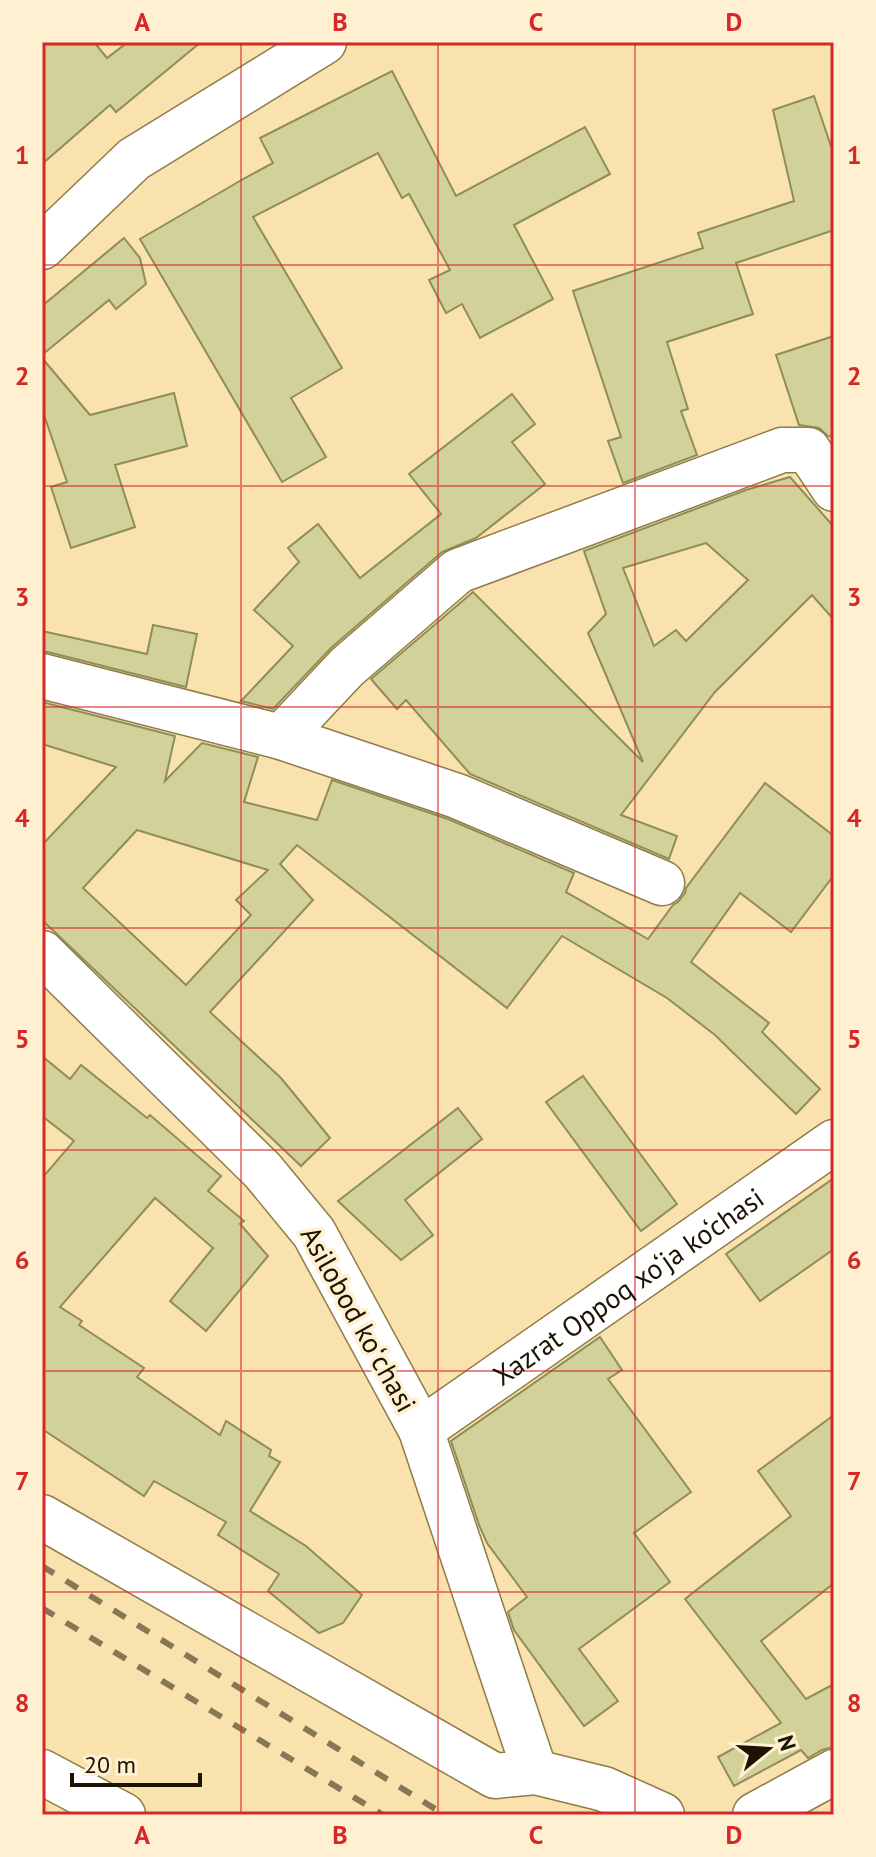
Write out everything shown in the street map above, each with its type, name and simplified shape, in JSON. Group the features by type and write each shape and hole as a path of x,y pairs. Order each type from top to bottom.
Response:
{"street":[{"path":"42,247 134,159 324,42"},
{"path":"281,737 347,667 458,571 782,450 808,450 834,489"},
{"path":"42,676 281,737 457,796 662,883"},
{"name":"Asilobod koʻchasi","path":"42,953 263,1171 314,1233 421,1430 535,1772"},
{"name":"Xazrat Oppoq xo‘ja ko‘chasi","path":"421,1430 834,1142"},
{"path":"42,1517 495,1776 535,1772 604,1789 662,1815"},
{"path":"42,1772 123,1815"},
{"path":"755,1815 834,1772"}],"building":[{"path":"42,42 94,42 107,58 128,42 201,42 116,112 110,105 42,164"},
{"path":"392,71 456,196 585,127 610,174 514,225 553,299 480,338 462,304 446,313 429,280 450,270 409,194 402,198 378,153 253,217 342,368 291,398 326,457 282,482 140,239 273,163 260,138"},
{"path":"814,96 834,155 834,230 736,263 753,314 667,342 688,409 681,411 697,455 623,483 608,441 621,437 573,291 703,248 698,233 794,201 773,110"},
{"path":"124,238 140,258 146,284 116,309 109,300 42,355 42,306"},
{"path":"834,336 834,437 819,428 799,425 776,355"},
{"path":"42,358 90,415 174,393 187,446 115,465 135,527 71,548 51,487 67,482 42,409"},
{"path":"512,394 535,424 512,442 545,484 476,538 442,552 331,648 273,709 241,701 293,646 254,610 299,562 288,548 318,524 360,578 441,514 409,474"},
{"path":"790,477 834,527 834,620 812,595 715,692 621,815 677,836 669,859 470,774 406,700 397,709 371,679 473,592 643,762 588,633 606,614 584,551 746,490","holes":["706,543 748,580 686,641 676,630 654,646 623,568"]},
{"path":"153,625 197,634 186,687 42,652 42,631 147,654"},
{"path":"42,702 175,736 165,781 202,743 258,757 244,802 317,820 332,780 448,819 574,873 566,892 648,939 765,783 834,836 834,875 791,932 740,893 691,962 769,1023 762,1032 820,1089 796,1114 715,1035 667,998 562,936 507,1008 297,845 280,864 313,900 210,1012 281,1078 330,1138 301,1166 42,920 42,845 116,767 42,744","holes":["137,830 268,870 236,900 251,915 186,985 83,888"]},
{"path":"42,1056 70,1079 81,1065 147,1118 150,1115 221,1176 208,1191 244,1221 240,1224 268,1256 206,1331 170,1301 213,1248 155,1198 60,1307 82,1321 79,1325 144,1368 137,1377 220,1435 226,1421 271,1450 269,1456 280,1462 250,1511 306,1546 362,1595 343,1623 319,1633 268,1591 279,1574 218,1535 226,1522 154,1481 144,1496 42,1429 42,1178 74,1141 42,1116"},
{"path":"583,1076 677,1204 641,1231 546,1102"},
{"path":"458,1108 482,1139 405,1200 433,1235 401,1260 338,1201"},
{"path":"834,1178 834,1249 760,1301 726,1254"},
{"path":"600,1337 622,1370 608,1379 691,1492 634,1533 670,1582 579,1649 618,1701 584,1726 514,1630 508,1612 527,1597 487,1543 451,1441"},
{"path":"834,1415 834,1583 761,1641 806,1699 834,1684 834,1747 808,1758 801,1750 734,1786 718,1757 781,1723 685,1599 791,1516 758,1471"}],"railway":[{"path":"42,1566 445,1815"},
{"path":"42,1608 383,1815"}]}
